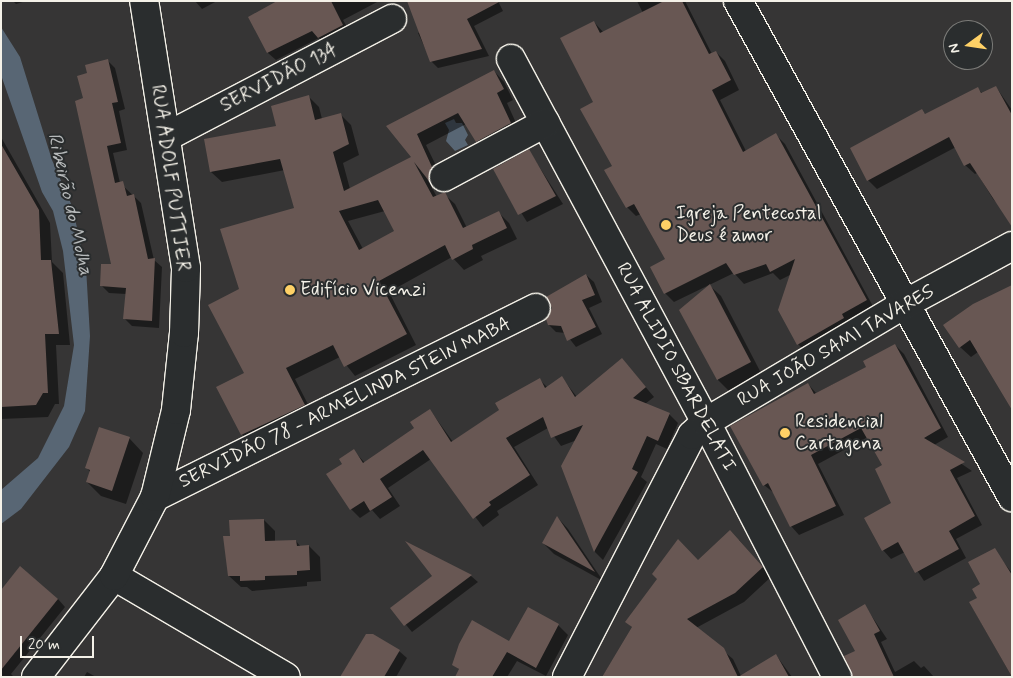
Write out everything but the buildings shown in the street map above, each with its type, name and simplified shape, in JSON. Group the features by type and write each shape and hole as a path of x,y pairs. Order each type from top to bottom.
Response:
{"street":[{"name":"RUA ADOLF PUTTJER","path":"36,677 114,576 155,497 176,410 184,333 186,268 144,1"},
{"path":"738,1 903,305 1012,497"},
{"name":"SERVIDÃO 134","path":"165,133 391,15"},
{"name":"RUA ALIDIO SBARDELATI","path":"511,59 706,422 837,677"},
{"path":"444,177 545,123"},
{"name":"RUA JOÃO SAMI TAVARES","path":"566,677 692,435 706,422 903,305 1012,246"},
{"name":"SERVIDÃO 78 - ARMELINDA STEIN MABA","path":"155,497 536,308"},
{"path":"114,576 286,677"}],"water":[{"name":"Ribeirão do Molha","path":"1,27 20,57 52,160 72,206 86,267 90,336 85,411 69,447 21,509 1,524 1,490 38,458 64,406 74,345 63,251 53,211 42,192 1,75"},
{"path":"454,119 456,123 462,123 468,135 465,140 468,145 455,151 446,141 449,130 445,123"}],"place":[{"name":"Igreja Pentecostal Deus é amor","path":"666,225"},
{"name":"Edifício Vicenzi","path":"290,290"},
{"name":"Residencial Cartagena","path":"785,433"}]}
